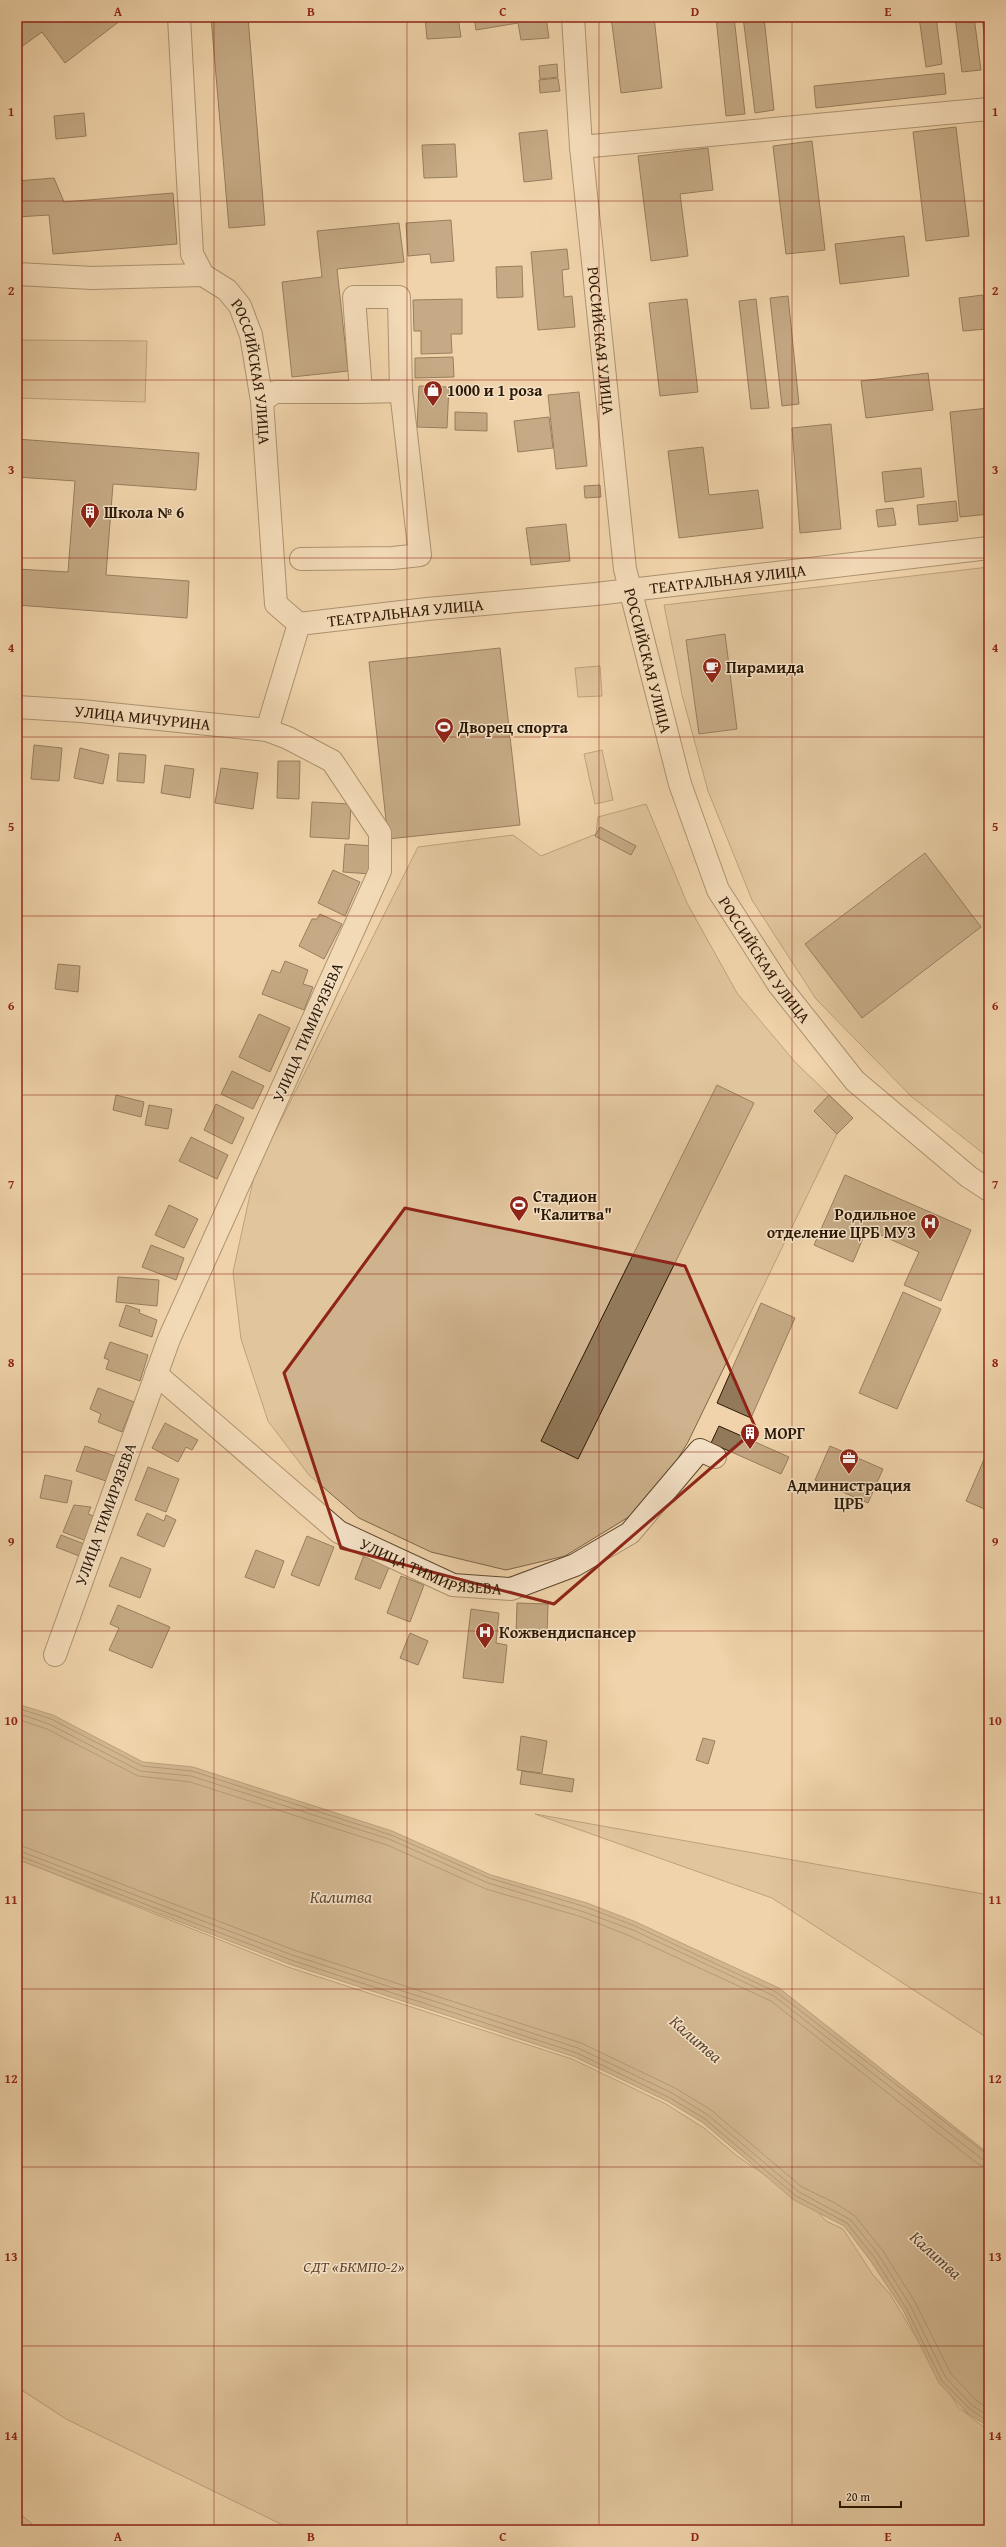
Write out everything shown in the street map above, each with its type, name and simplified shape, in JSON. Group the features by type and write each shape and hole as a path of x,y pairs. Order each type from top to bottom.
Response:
{"street":[{"path":"17,274 92,278 203,275 192,254 179,17"},
{"name":"РОССИЙСКАЯ УЛИЦА","path":"573,17 581,147 624,561 629,589 680,784 718,890 779,985 855,1081 969,1177 989,1190"},
{"path":"581,147 989,109"},
{"name":"РОССИЙСКАЯ УЛИЦА","path":"203,275 227,290 240,306 251,335 262,401 276,604 299,624"},
{"path":"301,559 393,558 420,555 401,391 399,297 354,297 361,392"},
{"path":"262,401 275,392 401,391"},
{"name":"ТЕАТРАЛЬНАЯ УЛИЦА","path":"299,624 629,589 989,548"},
{"path":"267,730 299,624"},
{"name":"УЛИЦА МИЧУРИНА","path":"17,707 81,711 267,730"},
{"name":"УЛИЦА ТИМИРЯЗЕВА","path":"55,1655 169,1339 380,870 380,833 332,761 288,738 267,730"},
{"name":"УЛИЦА ТИМИРЯЗЕВА","path":"156,1374 338,1532 453,1585 511,1589 575,1565 630,1533 700,1450 715,1457"}],"highlighted area":[{"path":"405,1208 685,1266 756,1429 554,1604 341,1548 284,1373"}],"green space":[{"path":"17,340 147,341 145,402 17,398"},
{"path":"989,567 989,1158 912,1097 816,999 752,900 708,791 682,695 664,605"},
{"path":"600,666 602,696 578,697 575,668"},
{"path":"602,750 613,800 595,804 584,754"},
{"name":"Стадион \"Калитва\"","path":"646,804 687,903 737,993 795,1062 853,1118 837,1134 688,1442 666,1478 640,1510 565,1556 506,1570 431,1552 359,1518 309,1475 268,1421 241,1339 233,1272 255,1172 418,847 513,835 541,856 596,834 598,817"},
{"path":"535,1814 989,1895 989,2039 772,1898"},
{"name":"СДТ «БКМПО-2»","path":"17,1859 288,1967 572,2059 666,2104 704,2128 737,2156 816,2210 826,2221 843,2229 873,2275 890,2294 958,2407 989,2431 989,2530 293,2530 66,2419 17,2387"},
{"path":"17,2511 39,2530 24,2530 17,2524"}],"water":[{"name":"Калитва","path":"17,1704 53,1715 143,1762 193,1767 392,1831 491,1875 587,1903 636,1922 779,1988 989,2154 989,2427 967,2413 939,2383 903,2310 870,2260 844,2226 794,2200 702,2122 667,2101 575,2057 289,1964 17,1859"}],"building":[{"path":"17,17 125,17 65,63 42,32 17,50"},
{"path":"211,17 248,17 265,225 229,228"},
{"path":"425,17 458,17 461,37 427,39"},
{"path":"474,17 546,17 549,38 521,40 518,23 476,30"},
{"path":"611,17 654,17 662,88 621,93"},
{"path":"716,17 734,17 745,114 726,116"},
{"path":"743,17 764,17 774,110 755,113"},
{"path":"919,17 936,17 942,64 926,67"},
{"path":"955,17 974,17 981,70 962,72"},
{"path":"982,17 989,17 989,65 988,65"},
{"path":"557,64 558,77 540,79 539,66"},
{"path":"944,73 946,94 816,108 814,86"},
{"path":"558,78 560,91 540,93 539,80"},
{"path":"84,113 86,136 56,139 54,116"},
{"path":"956,127 969,236 926,241 913,132"},
{"path":"547,130 552,179 524,182 519,133"},
{"path":"812,141 825,250 786,254 773,146"},
{"path":"455,144 457,177 424,178 422,145"},
{"path":"708,148 713,190 680,194 688,256 651,261 638,156"},
{"path":"54,178 64,202 173,193 177,244 53,254 49,215 17,217 17,181"},
{"path":"451,220 454,261 431,263 430,254 408,256 406,223"},
{"path":"399,223 404,262 337,269 348,371 292,377 282,282 322,277 317,231"},
{"path":"904,236 909,276 840,284 835,244"},
{"path":"567,249 569,269 562,270 564,297 572,296 575,327 538,330 531,252"},
{"path":"522,266 523,297 497,298 496,267"},
{"path":"989,280 989,313 984,281"},
{"path":"983,295 987,329 963,331 959,298"},
{"path":"788,296 799,404 782,406 770,298"},
{"path":"462,299 462,334 451,334 452,353 421,354 421,331 414,331 413,300"},
{"path":"687,299 698,392 660,396 649,303"},
{"path":"756,299 769,408 751,409 739,301"},
{"path":"453,357 454,377 415,378 415,358"},
{"path":"928,373 933,410 866,418 861,381"},
{"path":"419,386 449,387 447,428 417,427"},
{"path":"579,392 587,466 556,469 548,395"},
{"path":"989,408 989,514 960,517 950,412"},
{"path":"455,412 487,413 487,431 455,430"},
{"path":"549,417 553,448 518,452 514,421"},
{"path":"831,424 841,529 800,533 792,428"},
{"name":"Школа № 6","path":"17,439 199,453 196,490 113,484 106,575 189,581 187,618 17,605 17,569 68,572 75,481 17,477"},
{"path":"703,447 709,495 758,490 763,528 679,538 668,451"},
{"path":"921,468 924,497 885,502 882,472"},
{"path":"600,485 601,497 585,498 584,486"},
{"path":"956,501 958,521 919,525 917,505"},
{"path":"893,508 896,525 878,527 876,510"},
{"path":"566,524 570,561 531,565 526,528"},
{"path":"725,634 737,729 699,734 686,640"},
{"name":"Дворец спорта","path":"500,648 520,825 388,839 369,662"},
{"path":"34,745 62,748 59,781 31,779"},
{"path":"80,748 109,755 103,784 74,778"},
{"path":"119,753 146,755 144,783 117,781"},
{"path":"278,761 300,761 299,799 277,798"},
{"path":"165,765 194,769 190,798 161,793"},
{"path":"221,768 258,773 253,809 215,803"},
{"path":"312,802 351,804 349,839 310,837"},
{"path":"600,827 636,846 631,855 595,836"},
{"path":"345,844 373,846 371,874 343,872"},
{"path":"925,853 981,927 862,1018 805,944"},
{"path":"333,870 360,882 345,916 318,903"},
{"path":"320,914 342,924 324,959 299,946 312,919 317,919"},
{"path":"285,961 308,970 303,984 313,987 304,1010 262,994 272,970 280,973"},
{"path":"58,964 80,966 78,992 55,989"},
{"path":"259,1014 290,1028 270,1072 239,1057"},
{"path":"232,1071 264,1086 253,1109 221,1094"},
{"path":"717,1085 754,1103 578,1459 541,1441"},
{"path":"116,1095 144,1102 141,1117 113,1110"},
{"path":"829,1095 853,1118 837,1134 814,1111"},
{"path":"216,1104 244,1118 232,1144 204,1130"},
{"path":"149,1105 172,1109 168,1129 145,1125"},
{"path":"191,1137 228,1155 217,1179 179,1161"},
{"name":"Родильное отделение ЦРБ МУЗ","path":"845,1175 971,1230 941,1301 904,1285 919,1252 867,1229 853,1262 814,1245"},
{"path":"169,1205 198,1219 184,1248 155,1235"},
{"path":"151,1245 184,1258 176,1280 142,1267"},
{"path":"118,1277 159,1280 157,1306 116,1302"},
{"path":"903,1292 941,1309 897,1409 859,1393"},
{"path":"761,1303 795,1318 751,1418 717,1403"},
{"path":"126,1305 140,1310 139,1313 157,1320 152,1337 119,1326"},
{"path":"110,1342 148,1355 140,1381 106,1369 109,1360 104,1358"},
{"path":"98,1388 134,1402 122,1432 98,1422 101,1414 90,1409"},
{"path":"165,1423 198,1440 192,1450 186,1447 178,1462 152,1448"},
{"name":"МОРГ","path":"719,1426 789,1457 781,1474 711,1443"},
{"path":"85,1446 115,1456 106,1481 76,1471"},
{"name":"Администрация ЦРБ","path":"830,1446 883,1469 868,1503 815,1480"},
{"path":"985,1457 989,1459 989,1511 966,1501"},
{"path":"148,1467 179,1479 166,1512 135,1500"},
{"path":"45,1475 72,1481 67,1503 40,1498"},
{"path":"74,1505 91,1507 88,1514 99,1518 89,1542 63,1532"},
{"path":"147,1513 164,1521 166,1515 176,1520 164,1547 137,1535"},
{"path":"61,1535 92,1547 87,1559 56,1547"},
{"path":"307,1536 334,1547 319,1586 291,1575"},
{"path":"256,1550 284,1561 274,1588 245,1577"},
{"path":"364,1555 390,1565 380,1589 355,1579"},
{"path":"121,1557 151,1569 140,1598 109,1586"},
{"path":"401,1576 424,1585 410,1622 387,1613"},
{"path":"517,1603 548,1604 547,1635 516,1634"},
{"path":"118,1605 170,1627 152,1668 109,1650 119,1628 110,1624"},
{"path":"471,1609 499,1613 496,1643 507,1645 503,1683 463,1678"},
{"path":"410,1633 428,1641 418,1665 400,1658"},
{"path":"521,1736 547,1741 542,1773 517,1770"},
{"path":"703,1738 715,1741 708,1764 696,1760"},
{"path":"522,1771 574,1779 572,1792 520,1784"}],"place":[{"name":"1000 и 1 роза","path":"433,407"},
{"name":"Школа № 6","path":"90,529"},
{"name":"Пирамида","path":"712,684"},
{"name":"Дворец спорта","path":"444,744"},
{"name":"Стадион \"Калитва\"","path":"519,1222"},
{"name":"Родильное отделение ЦРБ МУЗ","path":"930,1240"},
{"name":"МОРГ","path":"750,1450"},
{"name":"Администрация ЦРБ","path":"849,1475"},
{"name":"Кожвендиспансер","path":"485,1649"}]}
